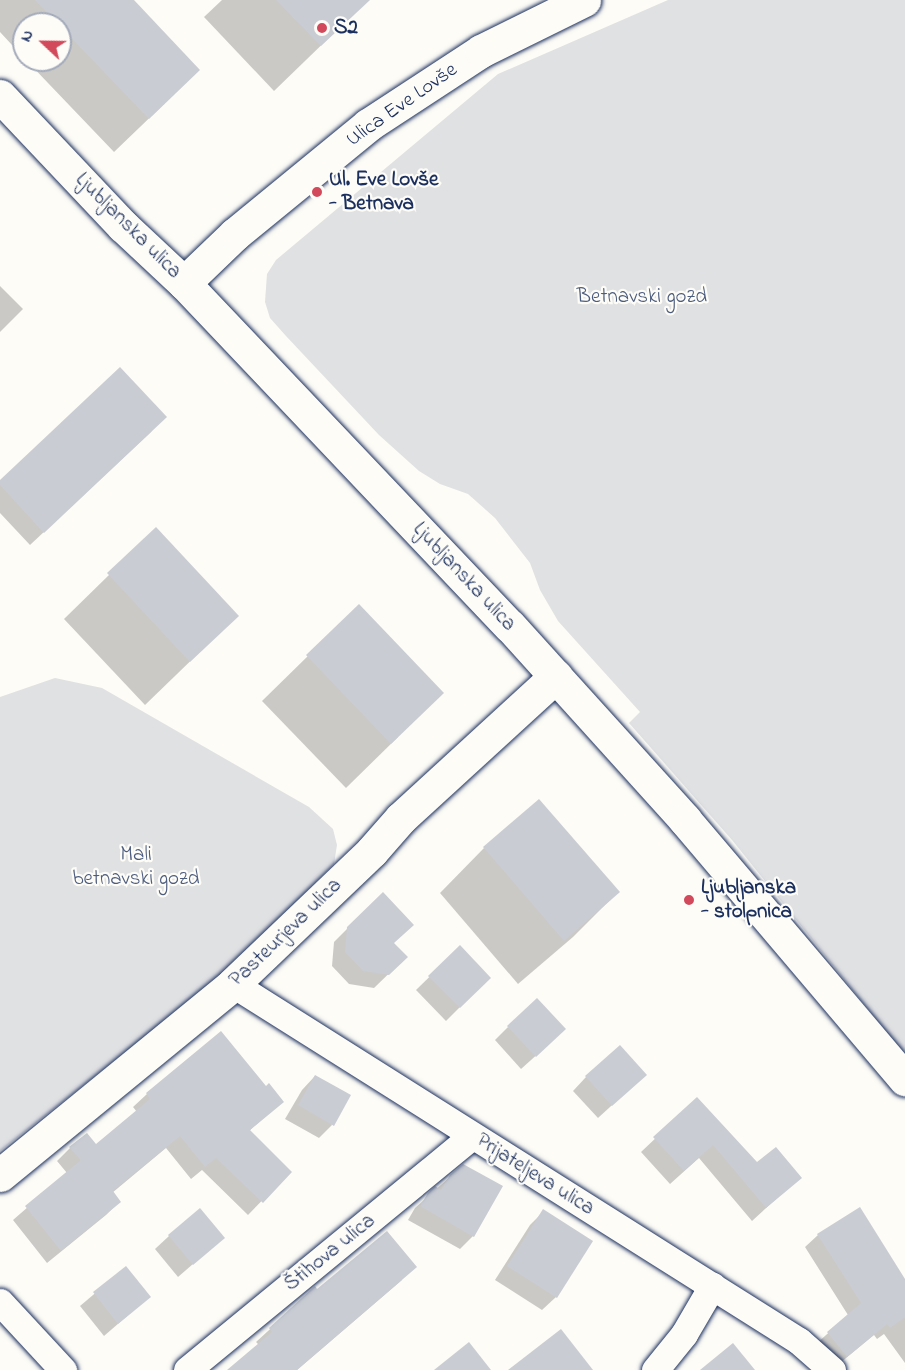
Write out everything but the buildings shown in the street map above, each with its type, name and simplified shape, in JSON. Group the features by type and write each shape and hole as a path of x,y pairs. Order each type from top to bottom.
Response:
{"street":[{"name":"Ulica Eve Lovše","path":"184,283 236,234 368,125 481,51 584,0"},
{"name":"Ljubljanska ulica","path":"0,96 123,226 184,283 556,676 685,820 905,1079"},
{"name":"Pasteurjeva ulica","path":"0,1175 234,984 372,851 401,818 556,676"},
{"name":"Prijateljeva ulica","path":"234,984 799,1341 832,1370"},
{"name":"Štihova ulica","path":"187,1370 472,1136"},
{"path":"655,1370 684,1334 712,1287"},
{"path":"0,1302 63,1370"}],"green space":[{"name":"Betnavski gozd","path":"668,0 905,0 905,1055 732,840 629,723 640,712 558,621 540,590 530,563 495,518 468,494 440,484 419,471 379,435 270,318 265,302 267,274 276,260 498,74"},
{"name":"Mali betnavski gozd","path":"55,678 102,688 309,807 333,829 337,845 334,864 223,975 0,1151 0,697"}],"place":[{"name":"S2","path":"322,28"},
{"name":"Ul. Eve Lovše - Betnava","path":"317,192"},
{"name":"Ljubljanska - stolpnica","path":"689,900"}]}
